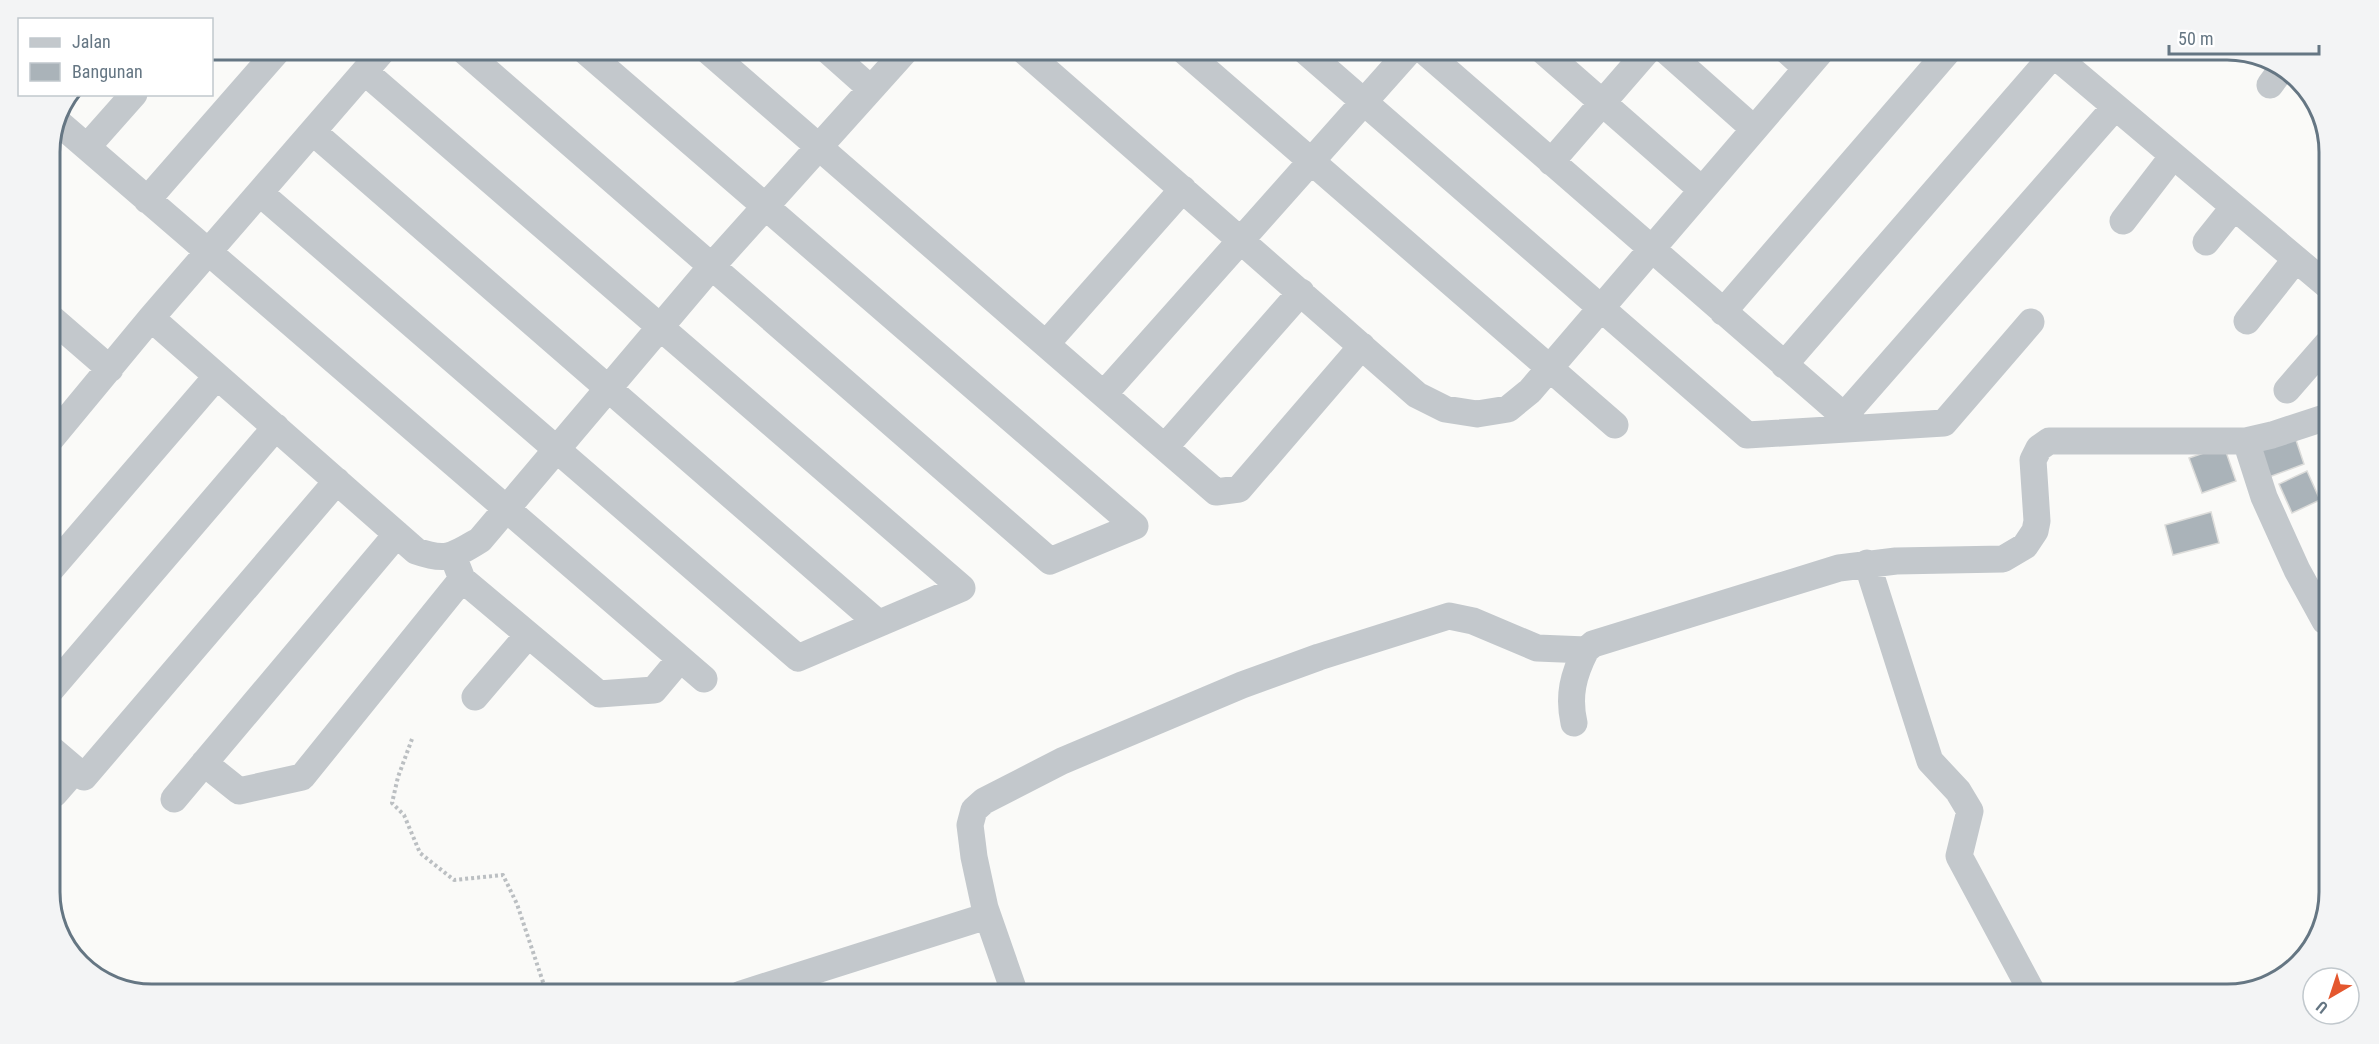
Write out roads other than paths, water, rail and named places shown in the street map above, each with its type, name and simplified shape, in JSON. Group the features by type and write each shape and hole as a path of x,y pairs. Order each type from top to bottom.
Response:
{"street":[{"path":"147,200 270,60"},
{"path":"60,422 110,369 151,318 375,60"},
{"path":"473,60 1050,561 1135,526 595,60"},
{"path":"718,60 1216,492 1239,489 1362,346"},
{"path":"838,60 872,89"},
{"path":"204,762 239,791 302,777 457,567 711,267 898,60"},
{"path":"1034,60 1418,395 1445,409 1477,414 1508,409 1530,391 1814,60"},
{"path":"1194,60 1616,425"},
{"path":"1315,60 1747,435 1944,423 2031,322"},
{"path":"1104,394 1402,60"},
{"path":"1434,60 1651,250"},
{"path":"1434,60 1844,416 2115,107"},
{"path":"1553,60 1702,190"},
{"path":"1551,162 1640,60"},
{"path":"1675,60 1754,129"},
{"path":"1723,312 1941,60"},
{"path":"1784,364 2043,60"},
{"path":"2059,60 2319,278"},
{"path":"260,193 798,658 962,588 365,72"},
{"path":"87,147 132,96"},
{"path":"63,127 704,679"},
{"path":"312,132 878,624"},
{"path":"2123,221 2174,156"},
{"path":"1046,344 1183,189"},
{"path":"2206,242 2234,207"},
{"path":"2247,321 2296,259"},
{"path":"1165,447 1301,292"},
{"path":"151,318 416,551 457,567 528,635 599,694 654,690 680,659"},
{"path":"60,326 110,369"},
{"path":"2287,390 2319,353"},
{"path":"60,558 217,376"},
{"path":"1574,723 1570,694 1576,670 1586,650 1593,644 1812,576 1867,563 1990,560 2003,559 2014,554 2025,546 2035,531 2037,521 2033,460 2039,448 2049,441 2246,441 2319,420"},
{"path":"60,679 276,427"},
{"path":"2246,441 2264,497 2297,570 2319,610"},
{"path":"60,757 84,777 337,482"},
{"path":"174,799 397,534"},
{"path":"1867,563 1930,761 1958,791 1970,811 1959,856 2028,984"},
{"path":"1011,984 987,916 974,857 970,825 975,810 984,801 1062,761 1242,685 1449,616 1473,621 1537,648 1586,650"},
{"path":"475,697 528,635"},
{"path":"60,787 75,770"},
{"path":"773,984 987,916"}]}
